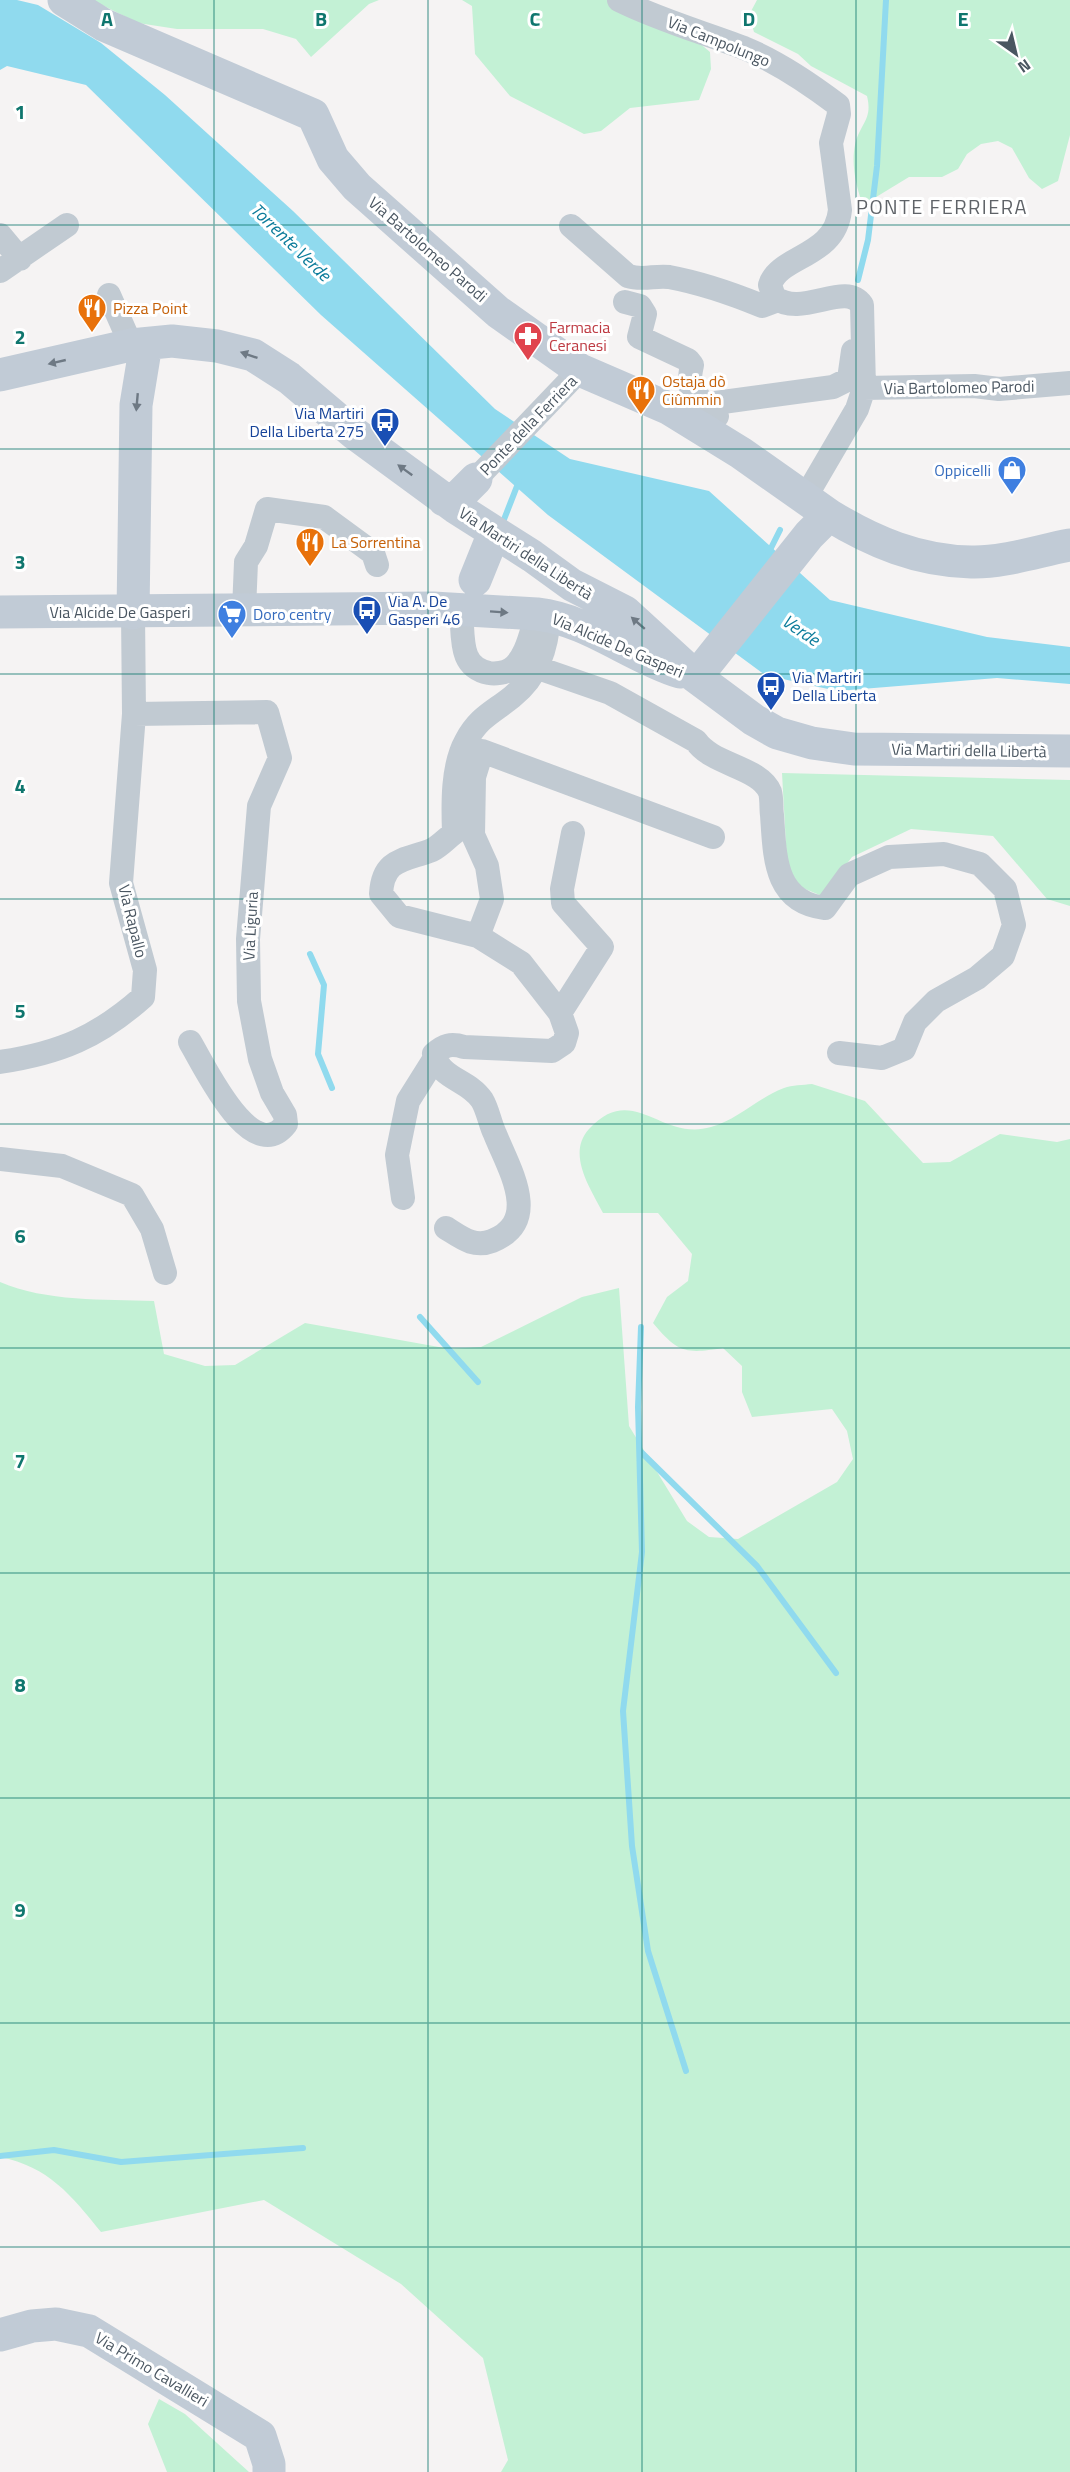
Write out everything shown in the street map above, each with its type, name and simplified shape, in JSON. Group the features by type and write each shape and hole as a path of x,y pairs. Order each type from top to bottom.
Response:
{"main road":[{"name":"Via Bartolomeo Parodi","path":"64,0 104,25 313,115 333,159 357,187 498,312 580,370 669,408 710,419 814,516 912,555 944,560 972,562 1070,545"},
{"name":"Via Martiri della Libertà","path":"0,375 138,345 172,341 217,346 253,355 289,378 354,433 470,504 532,556 572,585 625,612 702,669 754,720 777,733 812,743 854,748 1070,751"},
{"path":"133,613 138,345"},
{"path":"470,504 475,580"},
{"name":"Via Bartolomeo Parodi","path":"702,669 814,516"},
{"name":"Via Alcide De Gasperi","path":"0,612 133,613 433,608 543,615 607,637 661,666 702,669"},
{"name":"Via Primo Cavallieri","path":"0,2336 32,2326 56,2324 89,2331 254,2431 260,2436 266,2450 269,2472"}],"street":[{"name":"Via Campolungo","path":"619,0 705,36 744,48 788,70 838,105 839,114 831,143 840,210 838,221 824,242 774,277 770,289 778,300"},
{"path":"0,235 10,265 67,225"},
{"path":"571,226 628,276 639,280 667,277 746,299 762,306 778,300 798,305 840,296 855,298 862,305 864,388"},
{"path":"109,295 138,345"},
{"path":"625,302 640,306 645,314 639,337 688,360 692,365 688,385 710,419 844,383 851,375 855,334 863,330"},
{"name":"Ponte della Ferriera","path":"470,504 534,417 580,370"},
{"name":"Via Bartolomeo Parodi","path":"814,516 864,388 974,386 999,389 1070,383"},
{"path":"244,610 246,562 256,546 267,509 324,517 374,553 377,565"},
{"name":"Via Rapallo","path":"0,1062 22,1059 87,1039 119,1018 143,997 145,970 122,883 134,714 133,613"},
{"path":"462,626 462,645 467,659 477,670 496,674 511,669 523,654 543,615"},
{"path":"403,1198 397,1155 408,1101 435,1058 434,1054 444,1046 454,1044 464,1047 552,1051 564,1043 567,1033 560,1013 521,963 477,936 399,916 381,894 382,879 396,861 435,849 454,832 453,792 465,743 486,714 513,697 538,668 548,637 543,615"},
{"path":"538,668 610,693 696,741 703,752 760,779 770,792 776,861 788,891 807,906 825,908 849,875 889,857 944,854 953,856 980,864 1005,889 1014,924 1003,956 977,978 936,1001 915,1022 904,1049 882,1058 839,1053"},
{"name":"Via Liguria","path":"134,714 267,712 280,758 258,806 248,939 249,1001 260,1059 272,1093 285,1115 286,1124 281,1131 270,1136 259,1135 245,1126 190,1042"},
{"path":"477,936 492,899 487,866 473,835 474,777 482,751 713,837"},
{"path":"560,1013 602,947 563,903 562,889 573,833"},
{"path":"435,1058 441,1071 464,1083 481,1100 515,1182 519,1203 514,1224 508,1234 481,1245 466,1241 446,1228"},
{"path":"0,1159 62,1166 132,1195 152,1229 165,1273"}],"green space":[{"path":"92,0 379,0 369,4 311,57 296,39 263,29 177,29 138,23"},
{"path":"462,0 612,0 697,41 710,52 711,69 699,100 630,108 601,131 584,134 510,96 475,54 472,6"},
{"path":"757,0 1070,0 1070,135 1058,181 1042,189 1029,178 1012,148 998,141 981,144 967,154 958,169 942,177 909,177 863,205 856,183 854,160 857,138 867,116 867,96 811,66 798,54 754,32 749,15"},
{"path":"782,773 1070,780 1070,906 1047,899 993,836 911,829 852,857 822,896 798,886 787,863"},
{"path":"812,1084 865,1101 923,1163 950,1162 1000,1134 1057,1142 1070,1139 1070,2472 501,2472 508,2460 483,2358 401,2284 264,2200 101,2232 69,2195 46,2175 0,2157 0,1282 56,1296 154,1301 164,1354 205,1366 235,1365 305,1323 450,1349 481,1347 582,1297 619,1288 629,1426 687,1521 709,1537 738,1539 837,1482 853,1459 847,1431 832,1409 752,1417 742,1392 742,1366 723,1348 691,1351 676,1346 662,1333 653,1323 667,1297 688,1281 692,1254 658,1213 603,1213 583,1171 580,1149 589,1129 605,1116 620,1111 634,1111 677,1127 693,1129 711,1127 721,1124 784,1088"},
{"path":"159,2399 185,2414 249,2472 167,2472 148,2424"}],"water":[{"path":"0,0 17,0 38,5 101,43 165,95 293,211 495,409 570,459 709,491 830,600 987,637 1070,647 1070,684 997,678 837,691 765,675 548,515 321,315 86,85 7,66 0,70"}],"waterway":[{"path":"858,280 868,240 877,166 886,0"},
{"path":"503,522 519,481"},
{"path":"768,554 780,530"},
{"path":"310,954 324,985 318,1054 332,1088"},
{"path":"420,1317 478,1382"},
{"path":"641,1327 638,1407 642,1552 623,1711 632,1846 648,1951 686,2071"},
{"path":"641,1452 757,1566 836,1673"},
{"path":"0,2156 54,2150 121,2162 303,2148"}],"place":[{"name":"Pizza Point","path":"92,334"},
{"name":"Farmacia Ceranesi","path":"528,362"},
{"name":"Ostaja dò Ciûmmin","path":"641,416"},
{"name":"Via Martiri Della Liberta 275","path":"385,448"},
{"name":"Oppicelli","path":"1012,496"},
{"name":"La Sorrentina","path":"310,568"},
{"name":"Via A. De Gasperi 46","path":"367,636"},
{"name":"Doro centry","path":"232,640"},
{"name":"Via Martiri Della Liberta","path":"771,712"}],"district":[{"name":"PONTE FERRIERA","path":"942,206"}],"water label":[{"name":"Torrente Verde","path":"291,242"},
{"name":"Verde","path":"801,630"}]}
